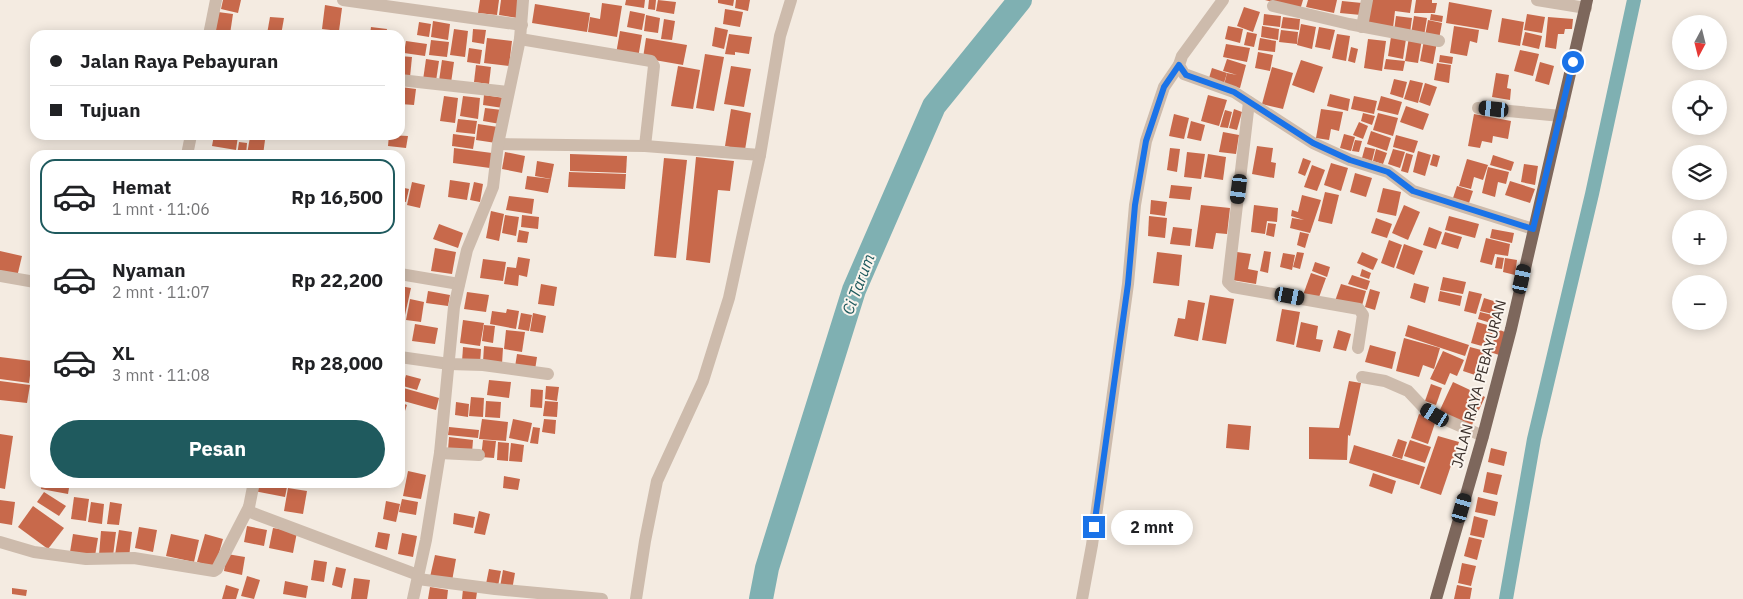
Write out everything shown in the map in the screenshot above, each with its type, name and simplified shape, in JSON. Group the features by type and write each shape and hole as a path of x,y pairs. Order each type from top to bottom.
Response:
{"main road":[{"name":"JALAN RAYA PEBAYURAN","path":"1436,599 1483,436 1511,329 1586,4"}],"street":[{"path":"210,30 216,0"},
{"path":"343,0 522,25"},
{"path":"413,599 440,453 454,307 467,250 493,187 498,144 520,39 523,0"},
{"path":"636,599 657,481 703,381 729,298 760,155 773,68 791,0"},
{"path":"1082,599 1092,545 1128,284 1135,205 1146,141 1164,87 1179,65 1188,45 1223,0"},
{"path":"1362,27 1367,0"},
{"path":"1537,0 1586,4"},
{"path":"1273,6 1362,27 1439,41"},
{"path":"520,39 650,61 654,66 645,146"},
{"path":"1179,65 1186,75 1234,92 1313,143 1350,160 1388,172 1413,191 1533,229"},
{"path":"405,81 508,92"},
{"path":"1249,102 1228,282 1232,286 1359,309 1363,315 1358,348"},
{"path":"1478,108 1561,116"},
{"path":"498,144 645,146 760,155"},
{"path":"405,275 459,284"},
{"path":"0,276 30,281"},
{"path":"405,358 548,374"},
{"path":"1362,377 1385,381 1408,391 1425,409 1435,415 1483,436"},
{"path":"440,453 479,455"},
{"path":"0,542 34,552 86,558 134,558 200,571 214,571 217,569 249,507 253,488"},
{"path":"249,507 250,512 254,515 418,577 495,589 602,599"}],"building":[{"path":"223,0 241,0 238,13 221,9"},
{"path":"480,0 499,0 497,15 478,13"},
{"path":"501,0 520,0 518,18 499,15"},
{"path":"626,0 645,0 644,8 625,5"},
{"path":"649,0 656,0 655,10 648,9"},
{"path":"658,0 676,2 674,14 656,11"},
{"path":"718,0 734,0 733,6 718,3"},
{"path":"736,0 750,0 748,11 735,8"},
{"path":"1265,0 1303,0 1300,10"},
{"path":"1308,0 1337,0 1334,13 1306,7"},
{"path":"1369,0 1412,0 1410,13 1395,11 1393,28 1365,22"},
{"path":"1416,0 1432,0 1432,3 1437,3 1435,13 1414,13"},
{"path":"1342,1 1362,3 1361,15 1340,13"},
{"path":"1449,2 1492,10 1488,30 1446,23"},
{"path":"602,3 622,6 617,37 588,32 590,17 600,19"},
{"path":"535,4 590,13 587,32 532,23"},
{"path":"325,5 342,8 339,30 322,29"},
{"path":"1244,7 1260,12 1253,32 1237,26"},
{"path":"725,9 743,12 740,27 723,24"},
{"path":"630,11 645,14 642,30 627,27"},
{"path":"218,12 233,14 231,30 215,30"},
{"path":"1264,14 1281,16 1280,27 1263,25"},
{"path":"1431,14 1443,16 1442,22 1430,20"},
{"path":"1527,14 1545,17 1542,33 1524,30"},
{"path":"646,15 660,18 658,33 644,31"},
{"path":"1396,16 1412,18 1410,33 1394,31"},
{"path":"1414,16 1427,18 1424,36 1411,34"},
{"path":"270,17 284,18 282,30 268,30"},
{"path":"1283,17 1300,19 1299,30 1281,28"},
{"path":"1548,17 1573,19 1572,29 1565,29 1564,34 1558,34 1556,49 1545,47"},
{"path":"1502,18 1524,22 1520,46 1498,42"},
{"path":"664,19 675,21 672,40 661,39"},
{"path":"1428,20 1442,23 1439,39 1425,36"},
{"path":"433,21 450,24 448,40 431,37"},
{"path":"419,22 431,24 429,37 417,35"},
{"path":"1301,24 1316,27 1312,49 1297,45"},
{"path":"1228,26 1243,29 1240,43 1225,39"},
{"path":"1262,26 1279,29 1278,40 1261,37"},
{"path":"1454,26 1479,30 1477,43 1470,41 1467,56 1450,53"},
{"path":"371,27 387,29 387,30 371,30"},
{"path":"715,27 728,30 724,49 712,46"},
{"path":"1319,27 1335,30 1330,50 1315,47"},
{"path":"454,29 468,31 465,57 450,55"},
{"path":"473,29 486,30 484,44 472,42"},
{"path":"1281,30 1298,32 1297,44 1279,42"},
{"path":"620,31 642,35 638,58 616,54"},
{"path":"1247,32 1257,34 1254,47 1244,45"},
{"path":"1525,32 1542,36 1539,49 1522,45"},
{"path":"729,34 752,37 749,54 735,52 735,55 725,54"},
{"path":"1337,34 1350,36 1346,61 1332,58"},
{"path":"1391,37 1406,39 1403,59 1388,56"},
{"path":"1409,37 1422,39 1418,63 1405,61"},
{"path":"487,38 512,41 509,66 484,63"},
{"path":"646,38 687,45 683,65 643,58"},
{"path":"1260,38 1276,41 1275,52 1258,50"},
{"path":"1368,39 1386,41 1382,71 1364,68"},
{"path":"431,40 449,42 447,57 429,55"},
{"path":"1424,40 1437,42 1433,64 1420,61"},
{"path":"406,41 427,44 425,56 405,53"},
{"path":"1226,44 1250,48 1247,62 1223,57"},
{"path":"1351,47 1358,49 1355,63 1348,61"},
{"path":"469,48 482,50 480,64 467,62"},
{"path":"1520,50 1539,54 1533,76 1514,71"},
{"path":"1258,52 1273,55 1270,71 1255,68"},
{"path":"705,54 724,57 714,111 696,108"},
{"path":"1440,55 1453,57 1452,64 1439,62"},
{"path":"405,56 412,57 410,77 405,76"},
{"path":"426,59 439,61 436,81 423,80"},
{"path":"1227,59 1246,65 1240,88 1224,85 1227,73 1237,75 1223,71"},
{"path":"1386,59 1405,61 1403,71 1384,69"},
{"path":"442,60 454,62 451,83 439,81"},
{"path":"1301,60 1323,67 1314,93 1292,85"},
{"path":"1540,62 1554,66 1549,85 1535,81"},
{"path":"1437,63 1451,65 1449,83 1434,80"},
{"path":"476,65 491,67 489,84 474,82"},
{"path":"678,66 700,70 693,109 671,106"},
{"path":"731,66 751,69 744,107 724,104"},
{"path":"1272,67 1293,73 1283,109 1262,104"},
{"path":"1212,68 1227,73 1224,83 1209,78"},
{"path":"1496,73 1509,75 1507,88 1511,89 1510,100 1492,97"},
{"path":"1394,79 1407,82 1403,98 1390,94"},
{"path":"1410,80 1423,83 1418,103 1404,99"},
{"path":"1425,83 1437,87 1430,106 1419,102"},
{"path":"405,88 416,89 414,105 405,104"},
{"path":"1330,94 1350,99 1348,111 1327,106"},
{"path":"484,95 504,98 503,108 483,105"},
{"path":"1208,95 1227,100 1219,126 1201,121"},
{"path":"444,96 458,98 455,123 440,121"},
{"path":"463,96 480,98 478,119 460,116"},
{"path":"1354,96 1377,101 1374,114 1351,109"},
{"path":"1381,96 1402,102 1398,115 1377,110"},
{"path":"1406,106 1429,114 1423,130 1400,122"},
{"path":"485,108 502,110 500,124 483,121"},
{"path":"731,109 751,113 745,150 725,146"},
{"path":"1234,109 1242,112 1237,130 1229,128"},
{"path":"1321,109 1343,112 1339,131 1331,129 1329,140 1316,138"},
{"path":"1225,110 1232,112 1228,128 1220,127"},
{"path":"1363,113 1375,116 1372,125 1361,121"},
{"path":"1378,113 1398,118 1393,136 1373,130"},
{"path":"1174,114 1189,118 1184,139 1169,136"},
{"path":"1474,114 1511,121 1508,139 1493,136 1492,143 1482,141 1480,148 1468,146"},
{"path":"458,119 477,121 475,134 456,132"},
{"path":"1191,121 1205,125 1201,141 1187,138"},
{"path":"1359,122 1368,126 1363,139 1353,135"},
{"path":"478,124 498,127 496,143 476,140"},
{"path":"1371,131 1391,138 1387,151 1367,144"},
{"path":"1223,132 1239,135 1236,154 1219,152"},
{"path":"453,134 475,137 473,149 452,146"},
{"path":"1344,134 1355,137 1351,151 1340,148"},
{"path":"1396,135 1418,141 1414,153 1393,147"},
{"path":"405,136 408,136 406,148 388,146 389,140 405,140"},
{"path":"213,140 237,140 236,150 212,146"},
{"path":"249,140 265,140 264,150 248,150"},
{"path":"1355,140 1362,141 1359,152 1352,151"},
{"path":"239,142 247,143 246,150 238,150"},
{"path":"1257,146 1273,148 1271,162 1276,163 1274,178 1252,174"},
{"path":"1365,147 1375,149 1372,161 1362,158"},
{"path":"454,148 492,153 490,168 453,163"},
{"path":"1170,148 1180,149 1177,172 1167,170"},
{"path":"1376,149 1387,153 1383,164 1373,161"},
{"path":"1393,149 1405,152 1400,168 1388,164"},
{"path":"1418,151 1431,155 1425,176 1413,172"},
{"path":"505,152 525,156 522,173 502,169"},
{"path":"1187,152 1205,154 1201,179 1184,177"},
{"path":"1406,153 1413,155 1408,173 1401,171"},
{"path":"570,154 627,156 626,173 570,171"},
{"path":"1208,154 1226,157 1223,180 1204,177"},
{"path":"1433,154 1440,156 1437,167 1430,165"},
{"path":"1493,155 1514,162 1511,171 1490,165"},
{"path":"696,157 734,161 730,191 718,190 710,263 686,260"},
{"path":"664,158 687,160 676,258 654,256"},
{"path":"1303,158 1311,161 1305,176 1298,173"},
{"path":"1467,159 1488,165 1483,180 1474,177 1471,189 1459,186"},
{"path":"537,161 554,164 551,179 535,176"},
{"path":"1331,163 1348,168 1341,191 1324,185"},
{"path":"1524,164 1538,166 1535,185 1521,182"},
{"path":"1312,165 1325,170 1317,191 1304,187"},
{"path":"1488,167 1509,172 1506,184 1498,182 1495,197 1482,193"},
{"path":"569,172 626,174 625,189 568,187"},
{"path":"1355,173 1372,178 1366,197 1350,192"},
{"path":"527,176 551,179 548,193 525,189"},
{"path":"450,180 470,183 467,200 448,197"},
{"path":"1510,181 1535,189 1530,203 1505,195"},
{"path":"412,182 425,185 420,208 407,205"},
{"path":"474,182 483,184 480,202 470,200"},
{"path":"1171,185 1192,187 1190,200 1169,198"},
{"path":"1457,186 1473,191 1469,203 1453,198"},
{"path":"405,188 409,189 405,202"},
{"path":"1383,188 1401,192 1396,216 1377,212"},
{"path":"1325,192 1339,195 1332,224 1318,221"},
{"path":"1302,195 1321,200 1310,233 1290,228 1292,218 1304,220 1291,216 1292,210 1298,212"},
{"path":"509,196 534,199 532,214 506,210"},
{"path":"1151,200 1167,202 1165,216 1150,214"},
{"path":"1201,205 1230,208 1227,234 1216,233 1213,249 1195,247"},
{"path":"1254,205 1278,208 1277,222 1267,221 1265,234 1251,232"},
{"path":"1404,205 1420,212 1408,240 1392,233"},
{"path":"491,211 504,214 499,241 486,238"},
{"path":"505,215 519,217 516,236 502,233"},
{"path":"522,215 539,217 538,229 521,227"},
{"path":"1149,216 1167,218 1165,238 1148,236"},
{"path":"1449,216 1479,224 1475,238 1445,230"},
{"path":"1376,218 1392,224 1387,238 1371,233"},
{"path":"1268,223 1276,224 1274,237 1266,235"},
{"path":"439,224 463,233 458,248 433,239"},
{"path":"1173,227 1192,229 1190,246 1170,244"},
{"path":"1429,227 1442,232 1436,249 1423,245"},
{"path":"1492,229 1514,233 1512,243 1490,238"},
{"path":"519,230 529,232 527,243 517,242"},
{"path":"1300,232 1309,234 1305,248 1297,245"},
{"path":"1445,232 1462,237 1458,249 1441,244"},
{"path":"1486,238 1510,244 1508,256 1495,254 1492,265 1480,262"},
{"path":"1389,240 1402,245 1394,268 1381,263"},
{"path":"1404,244 1423,251 1414,275 1396,268"},
{"path":"435,248 456,252 452,274 431,271"},
{"path":"0,251 22,256 17,277 0,273"},
{"path":"1264,251 1271,252 1268,273 1260,271"},
{"path":"1157,252 1182,255 1179,286 1153,283"},
{"path":"1237,252 1251,254 1248,269 1258,271 1256,284 1232,280"},
{"path":"1297,252 1304,253 1300,269 1293,267"},
{"path":"1362,252 1378,259 1373,270 1357,263"},
{"path":"1283,253 1295,255 1292,270 1280,267"},
{"path":"518,257 530,259 527,277 519,275 518,286 504,284 507,267 516,268"},
{"path":"1497,257 1504,258 1502,269 1495,268"},
{"path":"1505,258 1517,260 1515,275 1503,272"},
{"path":"483,259 506,262 503,281 480,278"},
{"path":"1315,262 1330,267 1327,277 1312,271"},
{"path":"1362,269 1371,273 1369,279 1360,276"},
{"path":"1311,273 1326,278 1318,300 1303,295"},
{"path":"1352,275 1370,281 1367,290 1348,284"},
{"path":"1443,277 1466,282 1463,294 1440,290"},
{"path":"1414,283 1429,287 1425,303 1410,298"},
{"path":"541,284 557,287 554,306 538,304"},
{"path":"1341,284 1366,291 1361,309 1335,301"},
{"path":"405,287 411,288 405,315"},
{"path":"1370,289 1380,292 1375,310 1365,307"},
{"path":"428,291 450,295 448,306 426,303"},
{"path":"1440,291 1462,296 1460,306 1438,301"},
{"path":"1469,291 1482,294 1476,314 1464,311"},
{"path":"467,292 489,295 486,312 464,309"},
{"path":"1210,295 1234,299 1226,344 1202,340"},
{"path":"1484,298 1500,303 1497,315 1480,311"},
{"path":"410,299 424,302 421,322 406,320"},
{"path":"1188,300 1205,303 1198,341 1174,336 1178,318 1185,319"},
{"path":"507,309 519,311 516,329 490,324 492,311 506,313"},
{"path":"1282,309 1300,312 1294,345 1276,341"},
{"path":"1480,312 1496,316 1494,324 1478,319"},
{"path":"521,313 532,315 529,331 518,329"},
{"path":"533,313 546,316 543,333 530,331"},
{"path":"463,320 484,323 480,346 460,343"},
{"path":"1301,322 1318,326 1316,339 1323,340 1320,352 1296,347"},
{"path":"1477,322 1494,327 1489,348 1471,343"},
{"path":"415,324 438,328 435,344 412,341"},
{"path":"484,325 495,326 493,343 482,341"},
{"path":"1408,325 1469,345 1465,356 1405,336"},
{"path":"1497,329 1505,332 1499,355 1490,352"},
{"path":"506,330 525,332 522,352 504,349"},
{"path":"1338,330 1351,334 1346,351 1333,348"},
{"path":"1404,338 1440,348 1434,369 1423,365 1419,377 1396,371"},
{"path":"1370,345 1396,352 1392,369 1365,362"},
{"path":"484,346 503,348 502,364 483,362"},
{"path":"463,347 481,349 480,364 462,362"},
{"path":"1470,347 1485,351 1478,376 1463,371"},
{"path":"1443,351 1464,360 1457,376 1450,373 1445,385 1430,379"},
{"path":"517,354 537,357 535,370 515,367"},
{"path":"0,357 30,361 29,383 0,379"},
{"path":"406,375 421,379 417,390 405,387"},
{"path":"489,380 511,382 509,398 487,395"},
{"path":"0,381 30,385 27,403 0,400"},
{"path":"1349,381 1361,383 1350,436 1348,435 1347,460 1309,459 1309,427 1339,428"},
{"path":"1453,382 1485,397 1471,427 1439,412"},
{"path":"1431,384 1442,388 1436,405 1425,401"},
{"path":"546,386 559,387 557,401 545,399"},
{"path":"405,388 439,398 436,410 405,401"},
{"path":"531,389 543,390 542,408 530,407"},
{"path":"471,397 484,398 483,417 469,416"},
{"path":"486,401 501,402 500,418 485,417"},
{"path":"545,401 558,402 557,417 543,416"},
{"path":"456,402 469,404 468,417 455,415"},
{"path":"1419,414 1436,420 1428,444 1411,438"},
{"path":"482,419 508,422 506,441 479,439"},
{"path":"513,419 532,423 528,442 509,438"},
{"path":"544,419 556,420 555,434 542,432"},
{"path":"1228,424 1251,426 1249,450 1226,448"},
{"path":"449,427 479,430 478,438 448,435"},
{"path":"533,427 540,428 538,444 530,443"},
{"path":"0,434 13,436 5,489 0,488"},
{"path":"1438,436 1459,442 1441,495 1420,488"},
{"path":"449,437 473,440 472,453 448,450"},
{"path":"1398,439 1407,442 1402,459 1392,456"},
{"path":"483,440 496,441 494,458 481,457"},
{"path":"1410,440 1431,447 1425,463 1404,456"},
{"path":"498,442 509,443 508,461 497,460"},
{"path":"511,443 524,445 522,462 509,461"},
{"path":"1354,445 1425,467 1419,485 1349,463"},
{"path":"1491,448 1507,452 1504,466 1488,462"},
{"path":"408,471 426,475 421,499 403,496"},
{"path":"1487,472 1502,475 1497,495 1483,492"},
{"path":"1373,473 1396,481 1392,494 1369,486"},
{"path":"504,476 520,479 518,490 503,488"},
{"path":"41,488 69,488 68,494"},
{"path":"255,488 287,488 285,497 254,491"},
{"path":"288,488 307,491 303,514 284,511"},
{"path":"44,492 66,506 59,516 37,502"},
{"path":"74,497 89,499 86,521 71,519"},
{"path":"1478,497 1498,502 1495,516 1475,512"},
{"path":"402,499 418,502 416,515 399,512"},
{"path":"0,500 15,502 12,525 0,523"},
{"path":"386,501 400,504 396,522 383,519"},
{"path":"91,502 104,504 102,524 88,522"},
{"path":"110,502 122,504 119,525 107,524"},
{"path":"33,506 64,528 48,549 18,527"},
{"path":"479,511 490,514 485,535 474,533"},
{"path":"454,513 475,517 473,528 453,524"},
{"path":"1474,516 1488,520 1484,538 1470,535"},
{"path":"247,526 267,530 264,546 244,542"},
{"path":"139,527 157,530 153,552 135,548"},
{"path":"273,528 297,532 293,553 269,548"},
{"path":"119,530 132,532 129,557 115,555"},
{"path":"101,531 116,532 113,556 99,555"},
{"path":"378,532 390,534 387,550 375,547"},
{"path":"402,533 417,536 413,557 398,554"},
{"path":"73,534 98,538 95,556 70,552"},
{"path":"171,534 199,540 194,562 166,556"},
{"path":"205,534 223,539 215,567 197,562"},
{"path":"1469,537 1482,540 1477,560 1464,556"},
{"path":"227,554 245,557 242,575 224,571"},
{"path":"435,555 456,559 452,581 430,577"},
{"path":"314,560 327,562 324,582 311,580"},
{"path":"1462,563 1476,566 1471,586 1458,583"},
{"path":"336,567 346,569 342,588 332,585"},
{"path":"489,569 501,571 498,586 486,584"},
{"path":"503,570 515,573 512,590 500,587"},
{"path":"247,576 260,580 254,599 241,596"},
{"path":"354,578 370,580 367,599 351,599"},
{"path":"285,581 308,586 306,598 283,594"},
{"path":"226,585 239,589 236,599 222,599"},
{"path":"1457,585 1472,588 1470,599 1454,599"},
{"path":"430,587 448,590 447,599 428,599"},
{"path":"12,588 27,590 26,596 12,594"},
{"path":"463,589 477,592 476,599 462,599"}],"waterway":[{"name":"Ci Tarum","path":"761,599 767,568 854,290 934,106 1020,0"},
{"path":"1506,599 1534,439 1592,194 1634,0"}],"route":[{"path":"1094,527 1128,284 1135,205 1146,141 1164,87 1179,65 1184,74 1234,92 1313,143 1350,160 1388,172 1413,191 1533,229 1573,62"}]}
